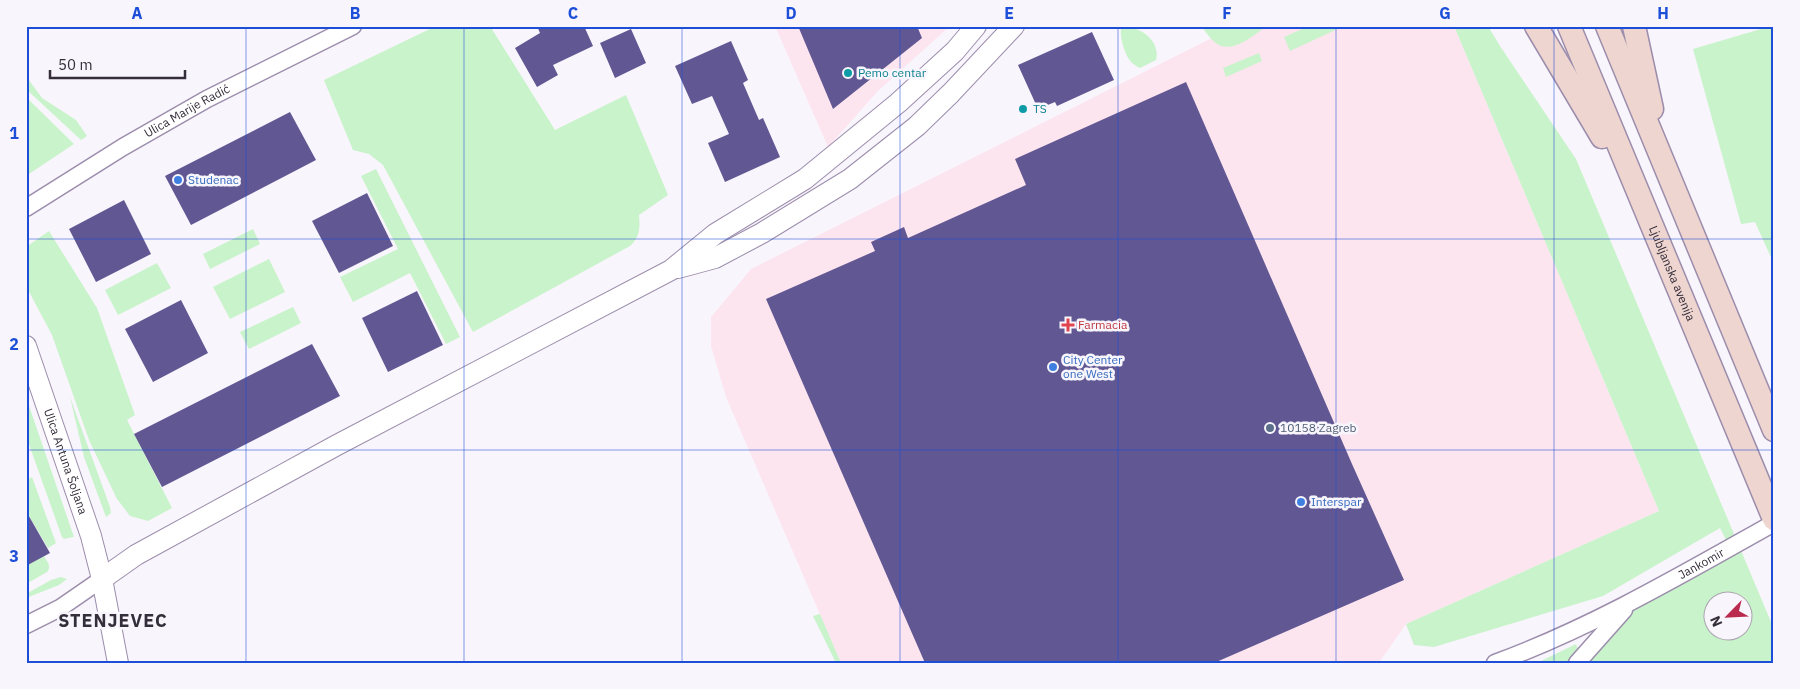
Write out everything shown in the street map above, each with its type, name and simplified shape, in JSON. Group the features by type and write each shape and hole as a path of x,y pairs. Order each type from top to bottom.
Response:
{"main road":[{"path":"1536,26 1650,220"},
{"name":"Ljubljanska avenija","path":"1569,26 1774,521"},
{"path":"1607,26 1774,430"},
{"path":"1634,26 1660,154"}],"street":[{"name":"Ulica Marije Radić","path":"26,208 123,147 207,98 353,26"},
{"path":"26,625 60,608 136,555 328,449 671,270 715,234 805,179 898,104 955,51 976,26"},
{"path":"671,270 715,258 762,233 850,179 917,126 1014,26"},
{"name":"Ulica Antuna Šoljana","path":"26,346 92,536 118,663"},
{"name":"Jankomir","path":"1495,663 1537,647 1629,604 1774,521"},
{"name":"Jankomir","path":"1577,663 1629,604"}],"shaded area":[{"path":"775,26 950,26 878,91 828,147"},
{"path":"1236,26 1454,26 1659,511 1406,624 1377,663 841,663 726,397 711,346 711,317 751,269"}],"green space":[{"path":"436,26 490,26 555,130 626,95 668,195 639,215 639,232 630,246 473,332 383,165 369,154 353,150 324,80"},
{"path":"1122,26 1142,31 1152,40 1157,53 1156,60 1140,68 1132,63 1123,45"},
{"path":"1201,26 1267,26 1243,42 1230,47 1217,44"},
{"path":"1309,26 1344,26 1290,51 1284,37"},
{"path":"1454,26 1488,26 1576,159 1774,629 1774,663 1584,663 1636,607 1732,552 1720,528 1603,596 1434,647 1414,645 1406,624 1659,511"},
{"path":"1774,26 1774,264 1755,222 1741,224 1693,49"},
{"path":"1259,53 1262,61 1226,77 1223,68"},
{"path":"26,76 42,98 76,120 87,136 81,140 26,89"},
{"path":"26,97 74,144 26,176"},
{"path":"376,169 460,337 446,344 410,273 353,302 340,277 398,249 361,176"},
{"path":"253,229 260,244 210,269 203,254"},
{"path":"49,231 97,308 135,415 127,420 172,508 148,521 130,516 117,499 89,440 52,335 26,286 26,247"},
{"path":"269,259 285,292 230,319 213,287"},
{"path":"157,263 171,288 118,315 105,290"},
{"path":"293,307 301,323 249,349 240,332"},
{"path":"26,397 74,537 64,539 62,537 26,436"},
{"path":"70,397 110,507 111,513 106,517 84,457"},
{"path":"32,477 56,543 48,548 26,511 26,480"},
{"path":"44,556 49,564 47,572 26,584 26,566"},
{"path":"61,577 67,579 59,585 26,598 26,594 51,580"},
{"path":"820,614 841,663 836,663 813,616"},
{"path":"1576,644 1578,649 1571,663 1537,663"}],"building":[{"path":"537,26 584,26 593,46 553,65 558,75 537,87 515,48 540,33"},
{"name":"Pemo centar","path":"798,26 917,26 922,38 833,109"},
{"path":"631,29 646,63 615,78 600,43"},
{"path":"1092,32 1114,80 1057,106 1055,102 1038,109 1018,65"},
{"path":"731,41 748,80 743,83 759,120 763,118 780,157 725,182 708,143 729,134 712,96 692,104 675,66"},
{"name":"City Center one West","path":"1186,82 1404,580 1214,663 925,663 766,299 875,251 871,242 904,227 908,238 1026,185 1015,159"},
{"path":"290,112 316,160 191,225 165,176"},
{"path":"367,193 393,246 339,273 312,221"},
{"path":"124,200 151,254 96,282 69,229"},
{"path":"417,291 443,345 388,372 362,318"},
{"path":"181,300 208,353 153,382 125,329"},
{"path":"312,344 340,396 162,487 134,434"},
{"path":"26,511 50,553 26,566"}],"place":[{"name":"Pemo centar","path":"848,73"},
{"name":"TS","path":"1023,109"},
{"name":"Studenac","path":"178,180"},
{"name":"Farmacia","path":"1068,325"},
{"name":"City Center one West","path":"1053,367"},
{"name":"10158 Zagreb","path":"1270,428"},
{"name":"Interspar","path":"1301,502"}],"district":[{"name":"STENJEVEC","path":"113,621"}]}
